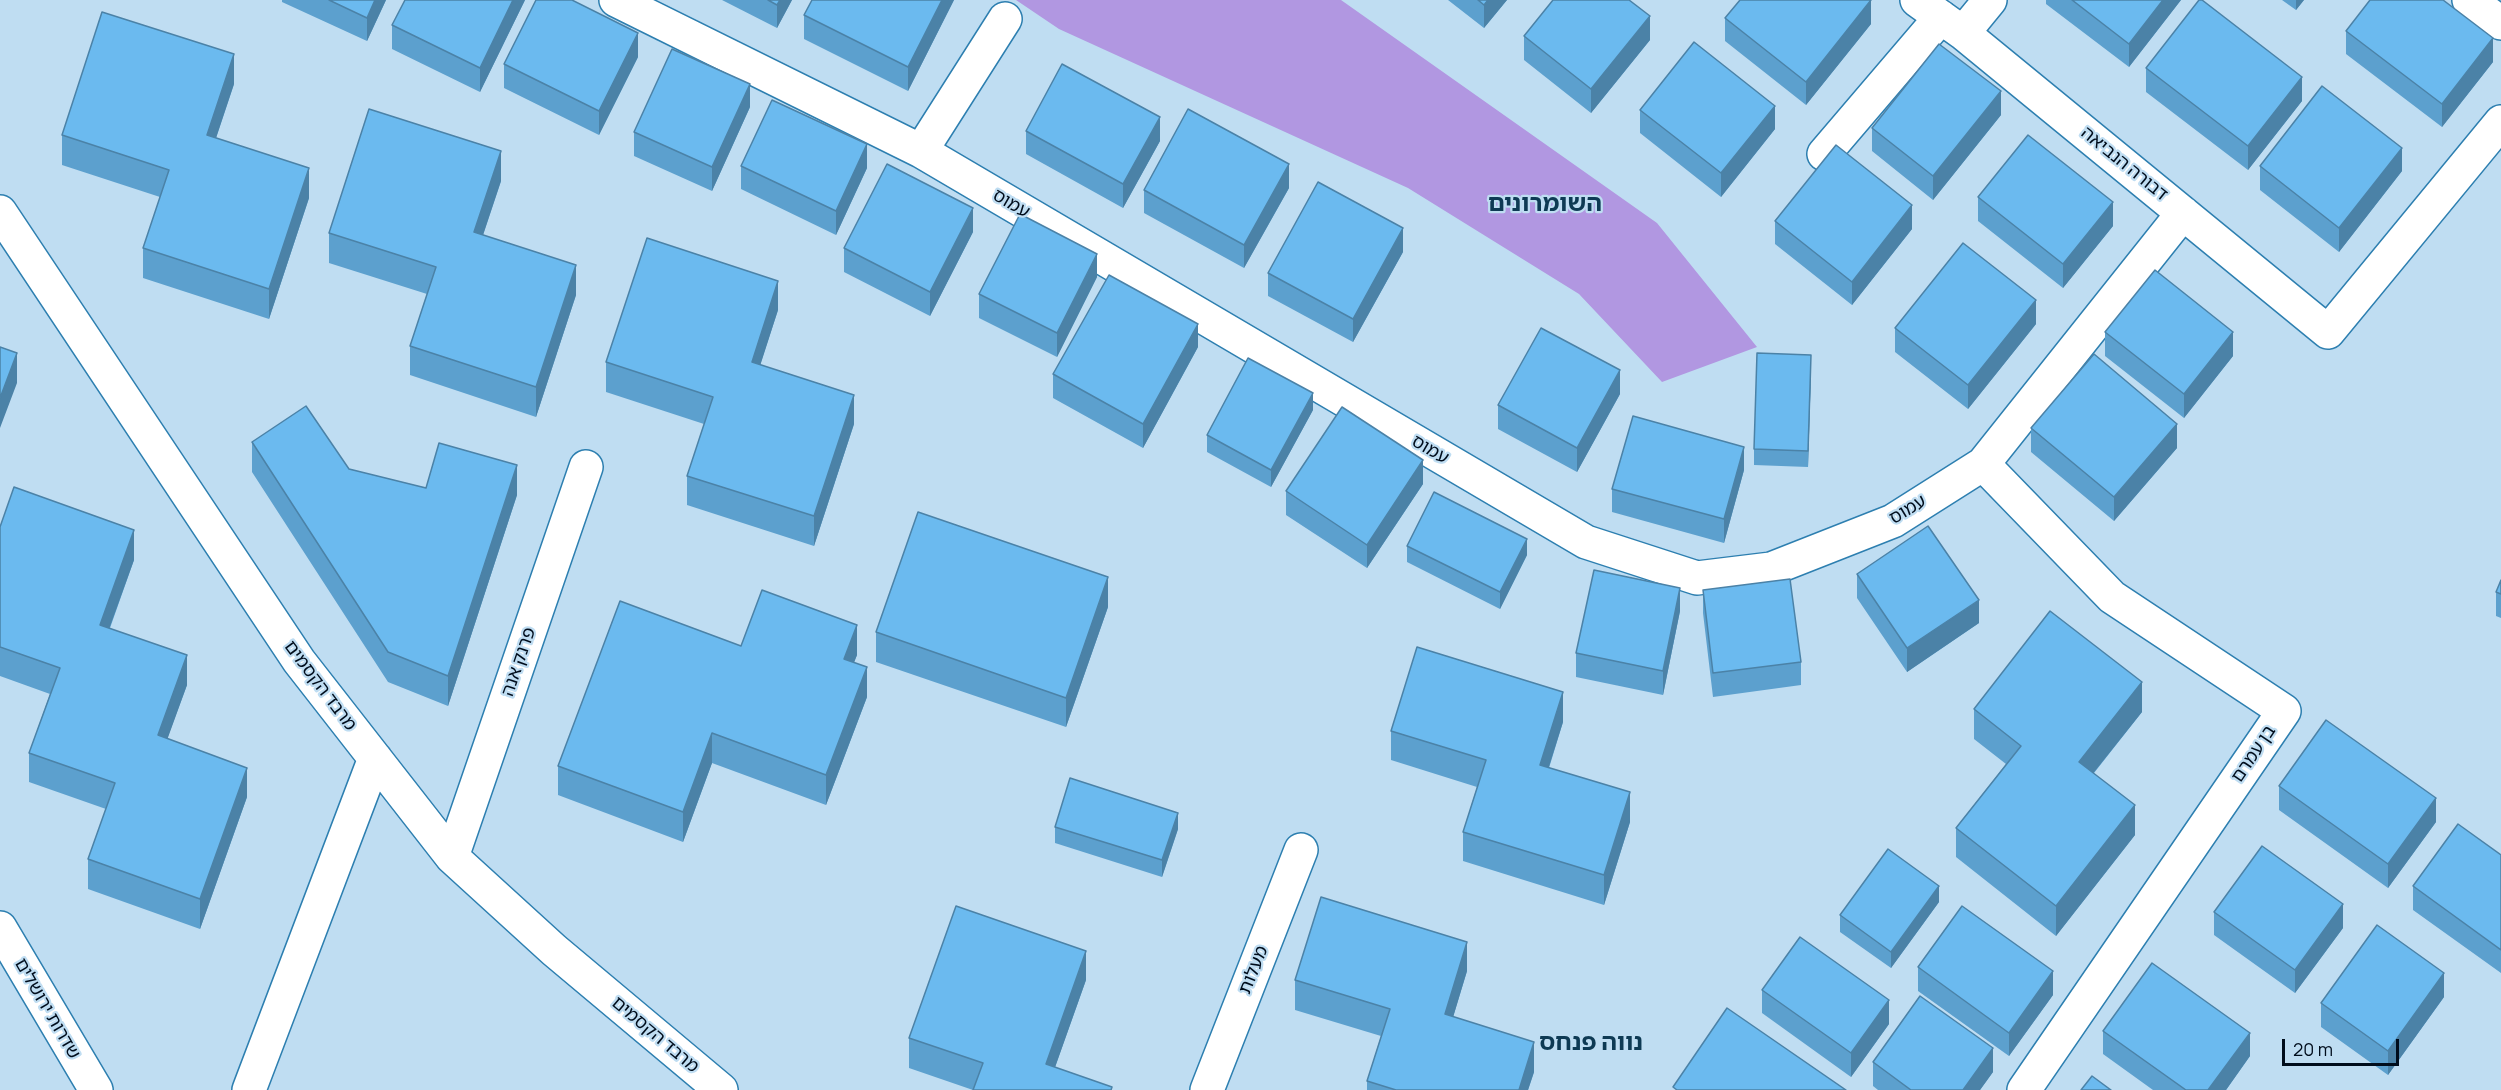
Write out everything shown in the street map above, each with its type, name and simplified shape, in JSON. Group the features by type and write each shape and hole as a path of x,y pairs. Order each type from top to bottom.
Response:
{"street":[{"name":"עמוס","path":"616,0 921,151 1586,542 1697,578 1771,569 1893,522 1983,464 2183,213"},
{"path":"1824,154 1941,17 1990,0"},
{"path":"2469,0 2501,23"},
{"name":"דבורה הנביאה","path":"1941,17 2328,332 2501,122"},
{"path":"921,151 1005,19"},
{"name":"מרבד הקסמים","path":"0,212 299,661 452,857 554,950 721,1090"},
{"name":"בן עמרם","path":"1983,464 2112,597 2284,711 2025,1090"},
{"name":"פרנק אנה","path":"452,857 586,467"},
{"path":"249,1090 375,758"},
{"name":"מעלות","path":"1207,1090 1301,850"},
{"name":"שדרות ירושלים","path":"0,928 96,1090"}],"shaded area":[{"path":"1016,0 1341,0 1657,223 1757,347 1662,382 1579,294 1408,188 1059,29"}],"building":[{"path":"329,0 375,0 367,18"},
{"path":"405,0 513,0 480,68 392,25"},
{"path":"536,0 572,0 638,33 599,111 504,64"},
{"path":"768,0 780,0 777,5"},
{"path":"812,0 942,0 908,67 804,15"},
{"path":"1478,0 1488,0 1484,5"},
{"path":"1553,0 1629,0 1650,16 1591,89 1524,36"},
{"path":"1740,0 1871,0 1806,82 1725,18"},
{"path":"2072,0 2163,0 2129,44"},
{"path":"2199,0 2302,77 2248,146 2146,68"},
{"path":"2370,0 2443,0 2493,38 2442,104 2346,31"},
{"path":"102,12 234,54 207,135 309,168 269,289 143,248 169,170 62,135"},
{"path":"1694,42 1775,106 1721,173 1640,110"},
{"path":"1939,44 2001,91 1933,176 1872,128"},
{"path":"672,49 750,84 712,167 634,132"},
{"path":"1062,64 1160,117 1123,184 1026,131"},
{"path":"2322,86 2402,148 2339,228 2260,166"},
{"path":"772,100 867,144 836,211 741,166"},
{"path":"369,109 501,151 474,232 576,265 536,387 410,346 436,267 329,233"},
{"path":"1188,109 1289,164 1244,245 1144,190"},
{"path":"2028,135 2113,202 2063,264 1978,197"},
{"path":"1836,145 1912,205 1852,282 1775,221"},
{"path":"887,164 973,208 930,292 844,248"},
{"path":"1318,182 1403,228 1353,319 1268,273"},
{"path":"1020,214 1097,254 1057,333 979,294"},
{"path":"647,238 778,281 752,362 854,395 814,516 687,476 713,397 606,362"},
{"path":"1963,243 2036,300 1968,385 1895,328"},
{"path":"2155,270 2233,332 2184,394 2105,332"},
{"path":"1109,275 1198,324 1143,424 1053,374"},
{"path":"1541,328 1620,370 1577,448 1498,405"},
{"path":"0,347 17,353 0,398"},
{"path":"1757,353 1811,355 1808,451 1754,449"},
{"path":"2094,354 2177,424 2114,497 2031,428"},
{"path":"1248,358 1313,393 1271,470 1207,435"},
{"path":"306,406 349,469 426,488 439,443 517,465 448,676 388,652 252,442"},
{"path":"1342,407 1423,460 1367,545 1286,491"},
{"path":"1633,416 1744,447 1724,519 1612,489"},
{"path":"14,487 134,530 100,625 187,655 158,735 247,768 200,899 88,859 115,783 29,753 60,668 0,647 0,527"},
{"path":"1434,492 1527,539 1500,592 1407,546"},
{"path":"918,512 1108,577 1066,698 876,632"},
{"path":"1928,526 1979,600 1907,648 1857,574"},
{"path":"1594,570 1680,588 1663,671 1576,653"},
{"path":"1790,579 1801,662 1713,673 1703,590"},
{"path":"2501,580 2501,594 2496,592"},
{"path":"762,590 857,625 844,659 867,667 826,775 712,733 683,812 558,766 620,601 741,646"},
{"path":"2050,611 2142,682 2079,762 2135,805 2056,906 1956,828 2021,746 1974,709"},
{"path":"1417,647 1563,692 1540,765 1630,792 1604,875 1463,832 1486,760 1391,731"},
{"path":"2326,720 2436,798 2388,864 2279,786"},
{"path":"1070,778 1178,813 1162,860 1055,827"},
{"path":"2458,824 2501,855 2501,950 2413,886"},
{"path":"2262,846 2343,904 2295,970 2214,912"},
{"path":"1888,849 1939,886 1891,952 1840,915"},
{"path":"1321,897 1467,942 1445,1014 1534,1042 1519,1090 1396,1090 1367,1081 1390,1009 1295,980"},
{"path":"956,906 1086,951 1046,1064 1112,1087 1111,1090 973,1090 983,1063 909,1038"},
{"path":"1962,906 2053,971 2009,1033 1918,967"},
{"path":"2377,925 2444,973 2388,1051 2321,1003"},
{"path":"1800,937 1889,1000 1851,1053 1762,990"},
{"path":"2152,963 2250,1033 2208,1090 2186,1090 2103,1031"},
{"path":"1920,996 1993,1048 1963,1090 1911,1090 1873,1062"},
{"path":"1727,1008 1846,1090 1677,1090 1673,1087"},
{"path":"2092,1076 2111,1090 2081,1090"}],"district":[{"name":"השומרונים","path":"1545,204"},
{"name":"נווה פנחס","path":"1591,1043"}]}
